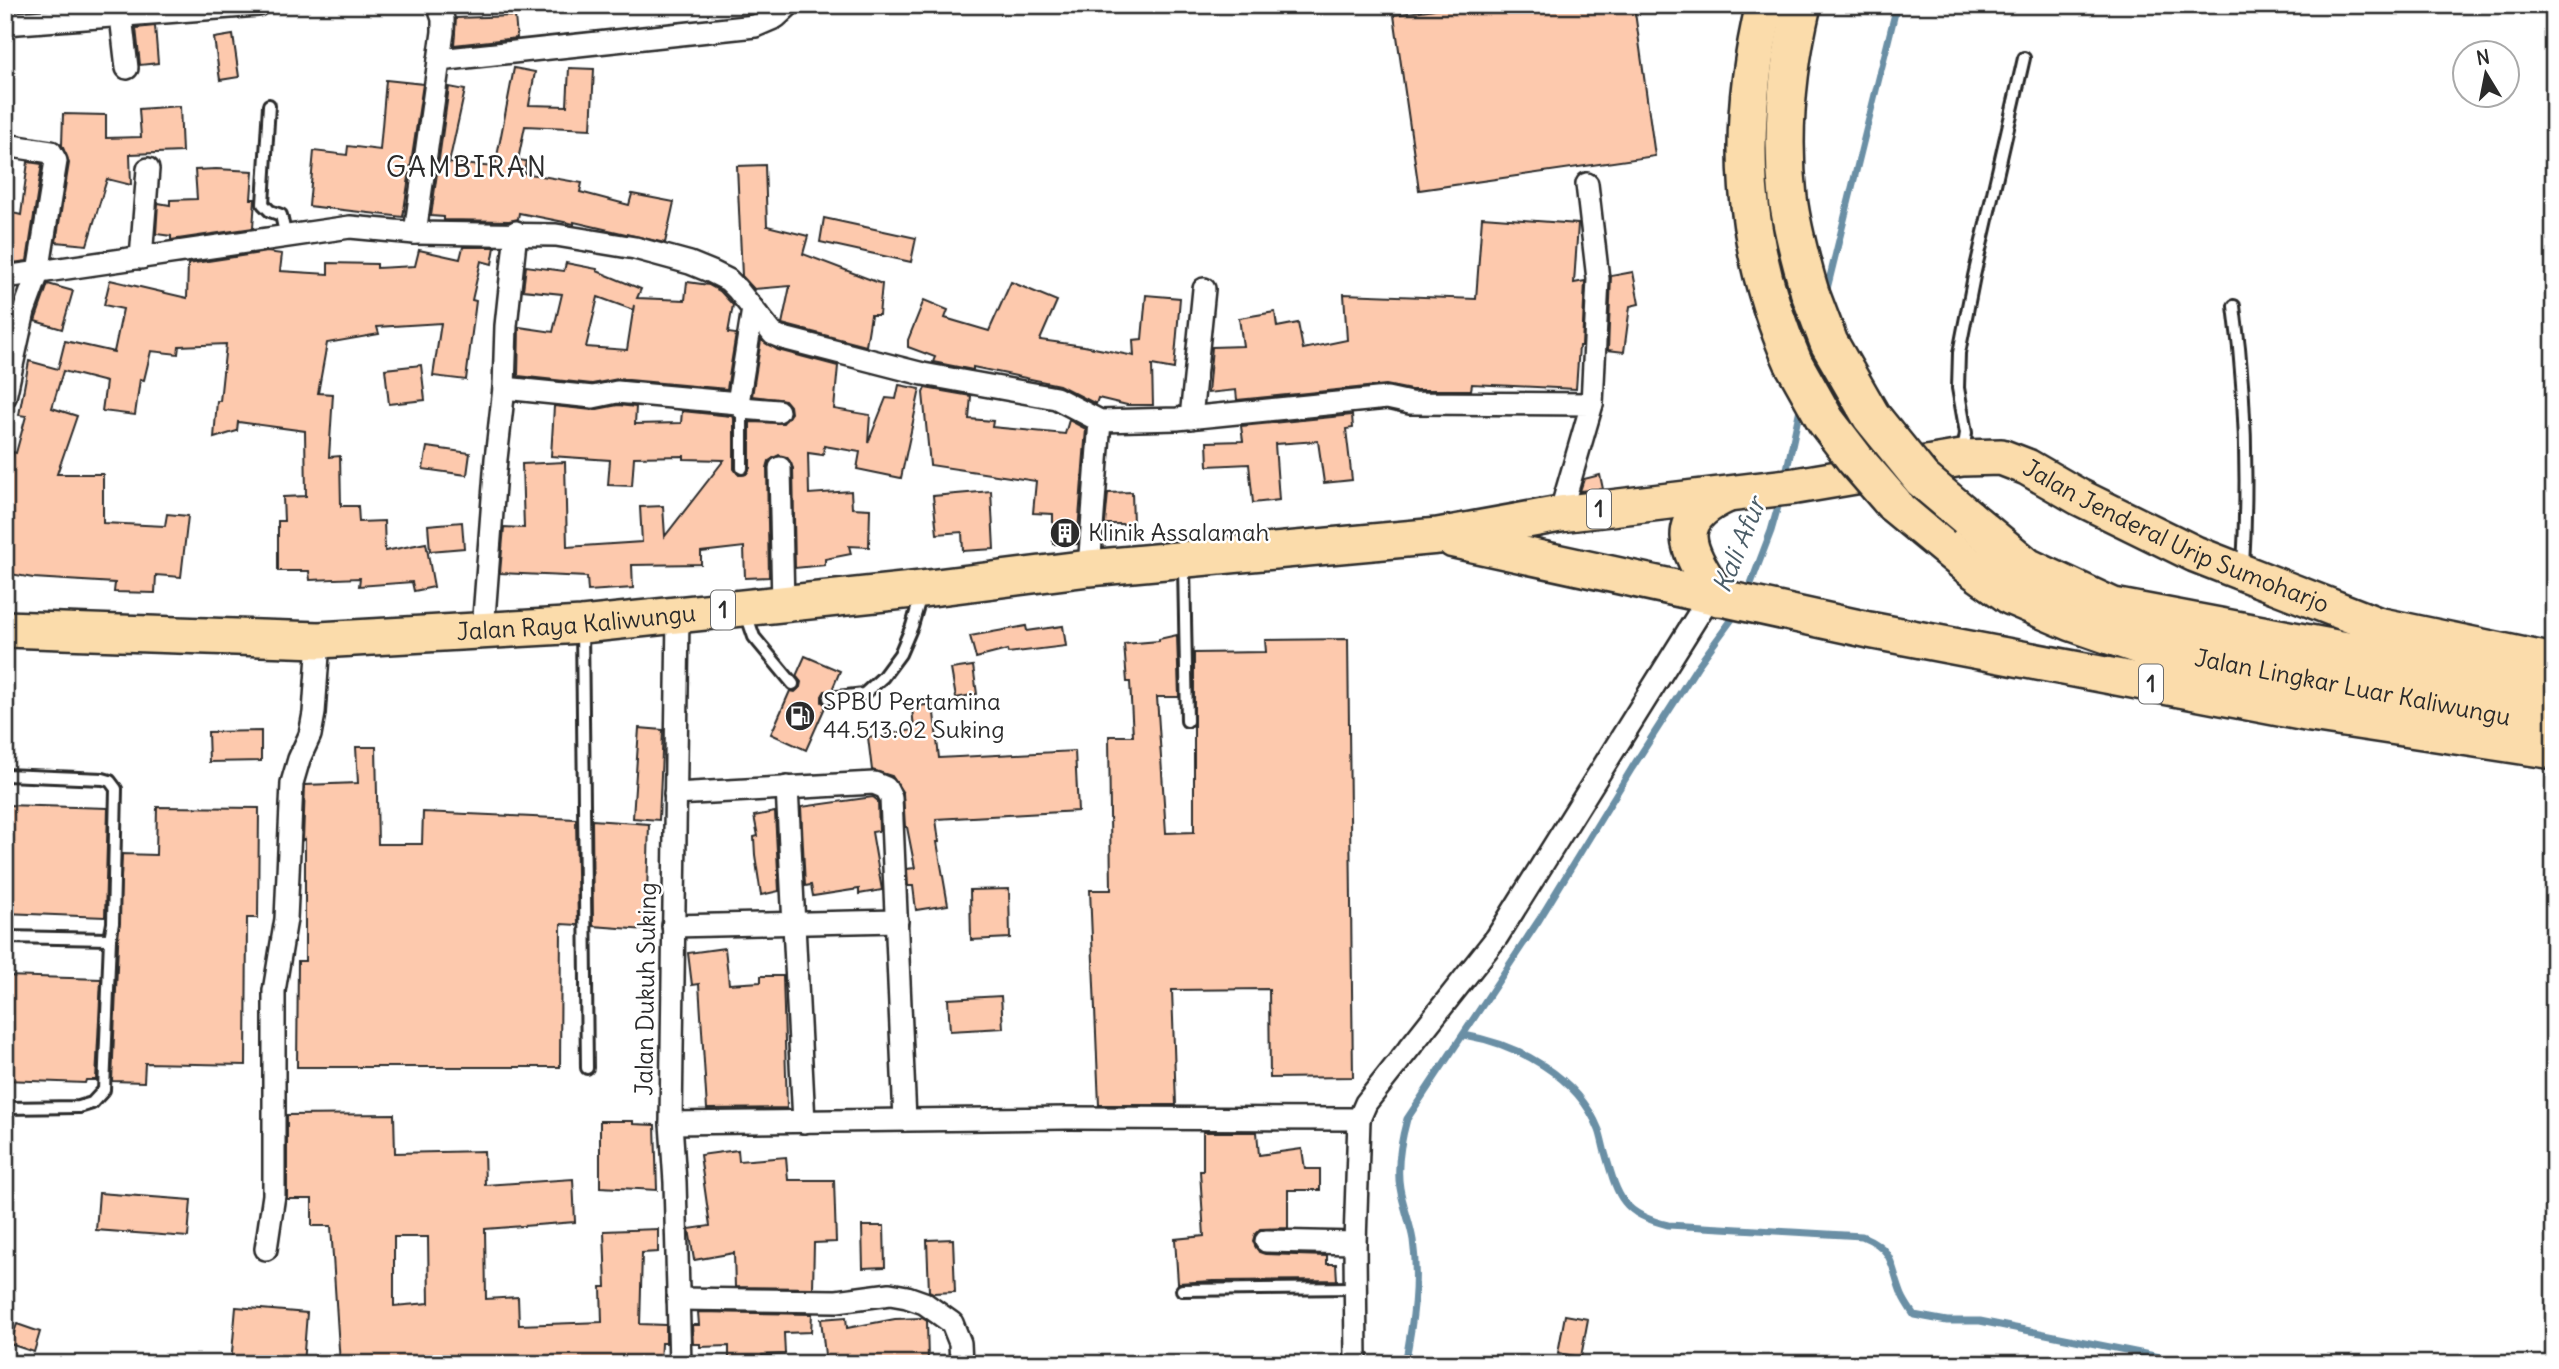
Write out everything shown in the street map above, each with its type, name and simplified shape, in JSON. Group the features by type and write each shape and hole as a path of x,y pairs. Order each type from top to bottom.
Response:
{"highway":[{"name":"Jalan Lingkar Luar Kaliwungu","path":"1763,15 1752,66 1746,135 1751,224 1766,283 1779,330 1794,364 1826,421 1894,504 1969,566 2011,596 2072,622 2150,649 2554,726"},
{"name":"Jalan Lingkar Luar Kaliwungu","path":"1800,15 1787,93 1785,142 1788,199 1796,242 1810,293 1829,343 1871,416 1922,479 2027,568 2113,607 2554,690"}],"main road":[{"name":"Jalan Jenderal Urip Sumoharjo","path":"1762,490 1962,458 2001,457 2027,467 2078,497 2242,574 2377,625 2554,662"},
{"name":"1","path":"1437,536 1560,514 1762,490"},
{"path":"1726,599 1692,556 1688,536 1694,517 1707,504 1762,490"},
{"name":"Jalan Raya Kaliwungu","path":"5,629 319,640 582,625 922,589 1089,568 1437,536"},
{"name":"1","path":"1437,536 1869,630 2311,714 2554,751"}],"street":[{"path":"5,24 258,5"},
{"path":"415,233 439,60 443,19 439,5"},
{"path":"439,60 755,26 776,18 789,5"},
{"path":"121,16 127,68"},
{"path":"5,145 51,152 56,157 38,273 24,310 5,397"},
{"path":"141,258 148,169"},
{"path":"1560,514 1592,404 1598,279 1587,184"},
{"path":"5,277 350,227 415,233 555,234 635,248 691,263 728,281 773,334 783,338 923,374 1056,398 1100,421 1191,418 1387,398 1410,403 1592,404"},
{"path":"483,630 504,388 506,326 516,232"},
{"path":"1191,418 1204,289"},
{"path":"740,405 753,309"},
{"path":"504,388 593,397 617,392 778,411"},
{"path":"1089,568 1100,421"},
{"path":"780,468 783,604"},
{"path":"1356,1364 1354,1243 1359,1119 1366,1103 1497,937 1726,599"},
{"name":"Jalan Dukuh Suking","path":"678,615 670,1123 675,1182 680,1364"},
{"path":"266,1249 274,1195 274,992 286,919 292,783 310,735 319,640"},
{"path":"675,794 874,783 886,788 891,798 905,1120"},
{"path":"787,787 804,1122"},
{"path":"673,926 897,921"},
{"path":"670,1123 1359,1119"},
{"path":"1266,1241 1354,1243"},
{"path":"678,1300 837,1301 890,1294 907,1297 924,1303 952,1323 960,1342 961,1364"}],"lane":[{"path":"1962,458 1966,433 1958,388 1959,353 2024,58"},
{"path":"269,105 263,204 270,211 281,215 285,237"},
{"path":"2234,306 2245,433 2246,515 2242,574"},
{"path":"740,405 742,468"},
{"path":"1184,559 1187,722"},
{"path":"829,698 864,694 883,677 900,654 912,626 922,589"},
{"path":"744,608 754,637 793,684"},
{"path":"582,625 587,1068"},
{"path":"5,775 103,779 110,781 116,789 113,923 110,939 104,1090 92,1103 79,1107 5,1108"},
{"path":"5,937 110,939"},
{"path":"1182,1290 1355,1288"}],"building":[{"path":"1462,5 1634,5 1655,156 1419,190 1394,15"},
{"path":"515,16 517,38 454,45 456,18"},
{"path":"155,26 158,63 140,65 136,28"},
{"path":"233,35 239,77 220,80 214,38"},
{"path":"514,68 535,72 529,105 567,106 569,68 594,69 591,129 525,126 518,160 526,161 524,173 582,183 580,192 629,205 632,194 674,202 665,243 574,222 519,213 518,219 509,221 444,220 444,217 431,216 449,87 465,90 449,163 495,167"},
{"path":"386,80 423,84 403,217 309,206 314,151 347,155 348,146 380,150"},
{"path":"180,106 182,152 130,154 131,185 107,179 87,245 56,242 69,163 62,145 63,114 106,115 106,138 141,137 139,109"},
{"path":"28,162 42,164 27,261 5,264 5,211 21,215"},
{"path":"765,165 767,226 808,236 803,254 882,284 879,315 871,315 866,346 782,324 790,286 754,289 742,276 737,166"},
{"path":"195,170 253,171 253,228 171,240 171,236 156,234 158,203 170,205 170,200 197,199"},
{"path":"1482,217 1578,224 1574,283 1585,281 1582,346 1579,346 1576,389 1472,384 1471,390 1411,390 1386,385 1237,400 1236,390 1208,393 1212,347 1243,346 1239,318 1275,312 1277,327 1298,323 1303,349 1347,340 1344,294 1476,299"},
{"path":"824,218 916,238 911,262 820,242"},
{"path":"463,247 495,247 492,264 481,261 472,300 476,301 466,380 433,376 441,323 377,327 379,334 327,343 318,393 333,394 329,457 340,456 341,506 358,506 359,522 384,521 385,551 426,543 434,587 414,591 412,582 359,586 360,578 310,580 309,571 278,571 278,521 284,521 283,497 306,496 305,431 238,422 237,431 214,438 226,344 179,346 178,354 151,351 144,380 140,379 135,415 102,411 106,382 63,371 52,408 77,416 57,474 103,474 103,523 165,526 167,514 188,516 181,577 156,575 155,593 114,592 115,583 33,578 5,573 5,476 9,477 13,452 16,453 26,416 19,415 29,361 58,369 65,341 114,352 123,309 104,305 110,280 187,298 188,264 267,252 282,254 280,271 328,274 328,263 377,264 377,268 415,266 419,250 460,259"},
{"path":"566,263 597,269 641,289 637,298 685,300 687,282 709,285 720,291 733,305 728,333 736,334 727,389 618,379 592,384 518,376 519,327 553,332 562,294 523,290 526,266 564,271","holes":["598,297 633,310 634,305 627,350 586,347"]},
{"path":"1633,272 1639,304 1630,306 1624,352 1608,350 1611,276"},
{"path":"1011,282 1057,301 1040,340 1134,356 1133,340 1142,339 1146,295 1180,298 1174,369 1152,365 1153,405 1127,405 1098,398 1096,404 1059,385 973,367 973,370 933,362 935,357 908,347 908,340 924,300 948,310 945,318 989,331"},
{"path":"48,284 73,291 62,329 35,321"},
{"path":"761,340 778,350 838,366 834,409 870,415 868,443 886,398 896,399 899,385 920,389 901,478 857,469 860,452 824,446 823,455 808,453 809,494 851,491 852,508 870,509 869,547 849,546 851,554 825,559 825,565 795,568 793,468 787,457 779,455 769,461 767,468 769,577 745,578 744,547 701,552 701,564 632,565 633,588 588,591 587,577 500,573 504,527 524,528 522,464 565,462 567,547 642,542 640,507 663,506 665,536 724,460 684,459 684,456 634,457 632,486 608,485 610,460 551,456 554,406 592,410 618,405 636,407 635,424 681,423 682,411 731,416 734,418 734,469 739,475 746,474 750,468 750,422 783,423 791,413 785,400 752,396"},
{"path":"421,365 425,400 389,404 385,369"},
{"path":"925,388 971,396 969,419 993,421 992,427 1065,434 1069,420 1086,429 1077,544 1053,544 1053,514 1033,513 1036,481 930,465 923,393"},
{"path":"1352,415 1353,428 1346,429 1352,480 1324,483 1318,441 1275,444 1279,500 1253,503 1249,464 1208,466 1207,442 1243,441 1241,426"},
{"path":"427,447 470,453 467,475 423,469"},
{"path":"1600,475 1603,489 1580,491 1584,479"},
{"path":"991,491 994,549 963,551 962,532 937,534 933,496"},
{"path":"1132,492 1133,524 1105,524 1108,493"},
{"path":"462,522 464,548 430,551 428,525"},
{"path":"1026,626 1027,631 1063,626 1066,646 1008,653 1007,650 976,658 970,636"},
{"path":"1177,635 1179,697 1157,697 1166,833 1194,832 1194,653 1266,652 1265,640 1348,639 1353,1077 1270,1078 1269,989 1172,990 1176,1105 1099,1105 1090,890 1111,890 1109,736 1133,736 1130,682 1127,682 1124,644 1159,641"},
{"name":"SPBU Pertamina 44.513.02 Suking","path":"805,656 840,671 832,690 825,691 822,696 822,702 826,705 806,750 771,734 790,691 795,692 800,687 801,682 796,676"},
{"path":"973,666 977,694 956,698 951,669"},
{"path":"933,704 939,758 1075,751 1078,811 936,819 937,842 948,905 916,910 913,886 908,886 907,869 915,868 905,827 903,793 892,776 872,770 868,737 914,730 912,707"},
{"path":"639,728 663,730 659,820 633,818"},
{"path":"261,731 261,761 209,762 208,732"},
{"path":"356,747 376,747 378,844 422,844 423,812 576,819 578,925 561,924 560,1067 297,1067 298,961 305,961 305,785 358,783"},
{"path":"873,797 878,801 879,831 872,832 882,890 859,894 859,889 813,896 811,885 805,886 801,807"},
{"path":"5,805 108,808 105,917 5,913"},
{"path":"157,807 259,808 258,918 247,918 246,1065 145,1063 144,1082 112,1081 122,854 156,855"},
{"path":"775,812 779,891 761,895 755,855 754,837 758,836 754,816"},
{"path":"592,820 649,824 646,930 593,926"},
{"path":"1009,889 1010,938 971,940 970,890"},
{"path":"725,948 729,984 761,982 761,976 783,976 787,1108 707,1109 699,984 692,985 688,953"},
{"path":"5,976 101,979 96,1080 86,1080 85,1083 5,1080"},
{"path":"1001,996 1003,1028 950,1031 948,999"},
{"path":"394,1114 395,1153 484,1151 485,1185 573,1179 575,1222 485,1229 486,1299 518,1297 519,1325 602,1322 601,1287 606,1287 604,1231 658,1229 658,1252 642,1253 640,1324 666,1325 666,1343 661,1343 660,1364 340,1364 331,1226 312,1226 312,1199 287,1199 287,1115","holes":["394,1237 428,1237 429,1303 394,1306"]},
{"path":"600,1121 633,1121 633,1124 655,1125 657,1190 600,1187"},
{"path":"1203,1132 1257,1132 1259,1155 1302,1149 1305,1169 1320,1169 1320,1190 1288,1190 1288,1228 1260,1229 1253,1241 1259,1252 1265,1254 1327,1256 1327,1264 1336,1264 1337,1280 1178,1283 1175,1239 1204,1236 1200,1171 1203,1171"},
{"path":"738,1150 739,1161 786,1157 788,1180 834,1180 836,1242 814,1243 813,1288 735,1287 734,1253 694,1260 689,1229 710,1226 700,1155"},
{"path":"99,1193 191,1200 188,1237 96,1230"},
{"path":"862,1226 884,1226 885,1267 863,1268"},
{"path":"953,1239 955,1292 933,1293 929,1291 927,1240"},
{"path":"236,1307 307,1313 303,1364 231,1364"},
{"path":"698,1312 812,1314 811,1332 784,1333 785,1354 762,1355 763,1359 729,1361 729,1346 700,1347 700,1344 693,1344 692,1325 699,1325"},
{"path":"1565,1315 1588,1319 1581,1357 1558,1353"},
{"path":"846,1317 847,1328 895,1319 922,1318 927,1321 928,1361 826,1364 821,1319"},
{"path":"17,1324 40,1332 34,1352 10,1344"}],"waterway":[{"name":"Kali Afur","path":"1826,293 1897,5"},
{"name":"Kali Afur","path":"1785,478 1801,404"},
{"name":"Kali Afur","path":"1747,594 1781,496"},
{"name":"Kali Afur","path":"1405,1364 1415,1287 1413,1240 1399,1179 1400,1153 1407,1119 1539,920 1697,667 1738,611"},
{"path":"1464,1035 1484,1039 1524,1055 1561,1079 1589,1111 1599,1130 1619,1193 1632,1209 1653,1221 1668,1225 1862,1236 1873,1241 1886,1253 1902,1295 1914,1315 1947,1321 1980,1321 2195,1364"}],"place":[{"name":"Klinik Assalamah","path":"1065,533"},
{"name":"SPBU Pertamina 44.513.02 Suking","path":"800,716"}],"district":[{"name":"GAMBIRAN","path":"467,167"}]}
